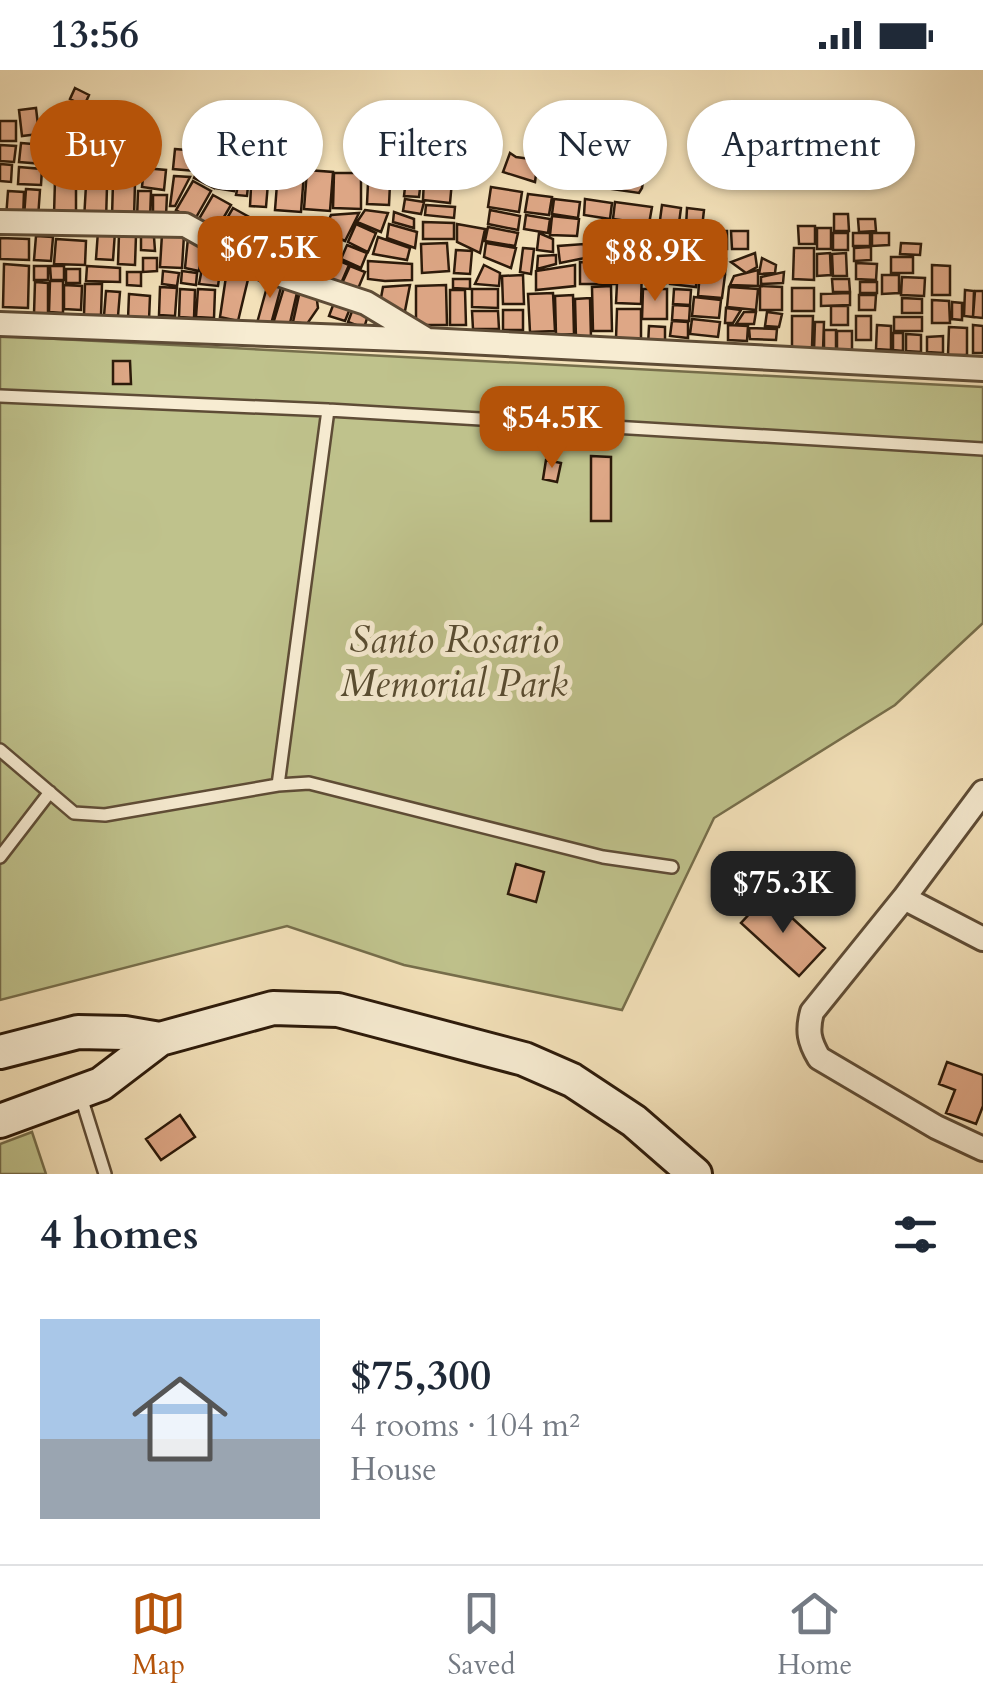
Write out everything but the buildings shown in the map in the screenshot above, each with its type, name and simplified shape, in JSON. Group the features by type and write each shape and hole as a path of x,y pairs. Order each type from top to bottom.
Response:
{"street":[{"path":"0,222 185,225 266,270 375,307 427,340"},
{"path":"0,324 427,340 983,369"},
{"path":"983,792 812,1012 808,1029 810,1043 819,1058 936,1127 983,1149"},
{"path":"904,898 983,940"},
{"path":"0,1121 101,1084 160,1039 273,1008 338,1010 524,1059 572,1080 634,1121 695,1174"},
{"path":"0,1052 78,1032 125,1032 160,1039"}],"lane":[{"path":"0,396 328,410 983,449"},
{"path":"278,785 328,410"},
{"path":"0,750 74,812 105,815 278,785 310,784 604,857 672,867"},
{"path":"0,857 50,792"},
{"path":"80,1093 105,1174"}],"green space":[{"name":"Santo Rosario Memorial Park","path":"0,336 983,387 983,623 895,705 714,818 622,1010 404,965 287,926 0,1000"},
{"path":"32,1132 46,1174 0,1174 0,1144"}]}
